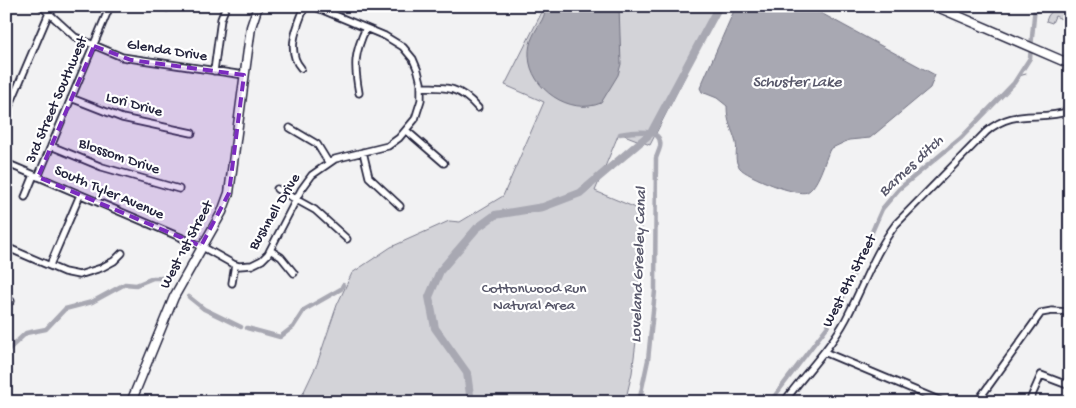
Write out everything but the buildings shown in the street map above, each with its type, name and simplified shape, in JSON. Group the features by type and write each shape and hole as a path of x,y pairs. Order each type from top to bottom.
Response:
{"main road":[{"name":"West 1st Street","path":"131,402 174,297 201,246 222,212 229,193 251,27 258,6"},
{"path":"935,6 1070,64"}],"street":[{"name":"Glenda Drive","path":"41,6 74,37 131,60 244,75"},
{"path":"6,114 49,13 54,6"},
{"name":"3rd Street Southwest","path":"25,197 51,146 110,6"},
{"path":"214,71 221,19 226,6"},
{"path":"301,68 297,64 293,52 296,32 305,6"},
{"path":"313,6 390,38 403,47 416,65 422,87 440,87 461,92 478,108"},
{"path":"359,93 355,67 358,48 366,28"},
{"name":"Bushnell Drive","path":"235,265 248,266 255,264 265,257 312,175 328,162 340,157 388,146 407,131 415,119 420,106 422,87"},
{"name":"Lori Drive","path":"72,98 122,118 192,133"},
{"name":"West 8th Street","path":"784,402 832,342 846,318 885,238 896,224 986,132 994,125 1006,119 1070,111"},
{"path":"290,128 317,144 328,162"},
{"path":"407,131 444,163"},
{"name":"Blossom Drive","path":"51,146 102,167 179,189"},
{"path":"363,152 369,177 400,206"},
{"name":"South Tyler Avenue","path":"6,163 201,246"},
{"path":"277,189 315,210 347,239"},
{"path":"50,265 80,195"},
{"path":"201,246 235,265 232,284"},
{"path":"6,247 70,273 84,274 114,261 122,253"},
{"path":"270,250 281,257 294,273"},
{"path":"977,402 1041,313 1052,311 1070,312"},
{"path":"824,352 943,402"},
{"path":"1029,402 1041,375 1070,386"}],"highlighted area":[{"path":"94,46 131,60 244,75 229,193 201,246 38,177"}],"green space":[{"name":"Cottonwood Run Natural Area","path":"545,6 721,6 650,145 619,133 595,191 641,210 640,310 632,373 625,402 299,402 317,364 337,305 352,273 391,247 449,221 460,222 503,196 544,102 505,85"},
{"path":"1056,6 1070,6 1070,23 1055,16 1052,23 1046,21"}],"water":[{"path":"548,6 619,6 621,64 618,75 601,103 577,106 565,103 544,89 536,79 531,68 530,46 532,37"},
{"name":"Schuster Lake","path":"736,6 808,6 935,75 930,88 870,138 849,140 830,149 815,185 807,192 802,193 783,189 752,176 740,168 736,159 736,143 729,121 727,106 717,98 702,92 700,88"}],"waterway":[{"path":"471,402 467,373 435,328 429,297 440,271 477,228 495,215 543,207 580,193 651,133 719,6"},
{"name":"Barnes ditch","path":"770,402 830,323 882,209 899,189 961,138 1014,83 1030,58 1035,6"},
{"name":"Barnes ditch","path":"1019,76 1026,74"},
{"name":"Loveland Greeley Canal","path":"620,134 646,132 652,133 660,140 660,147 656,158 655,291 648,360 639,402"},
{"path":"6,348 9,349 26,333 46,329 65,309 92,302 125,284 136,285 153,278 162,278 167,287"},
{"path":"247,328 280,337 293,327 304,310 341,289 343,285"},
{"path":"189,297 204,309 241,327"}]}
